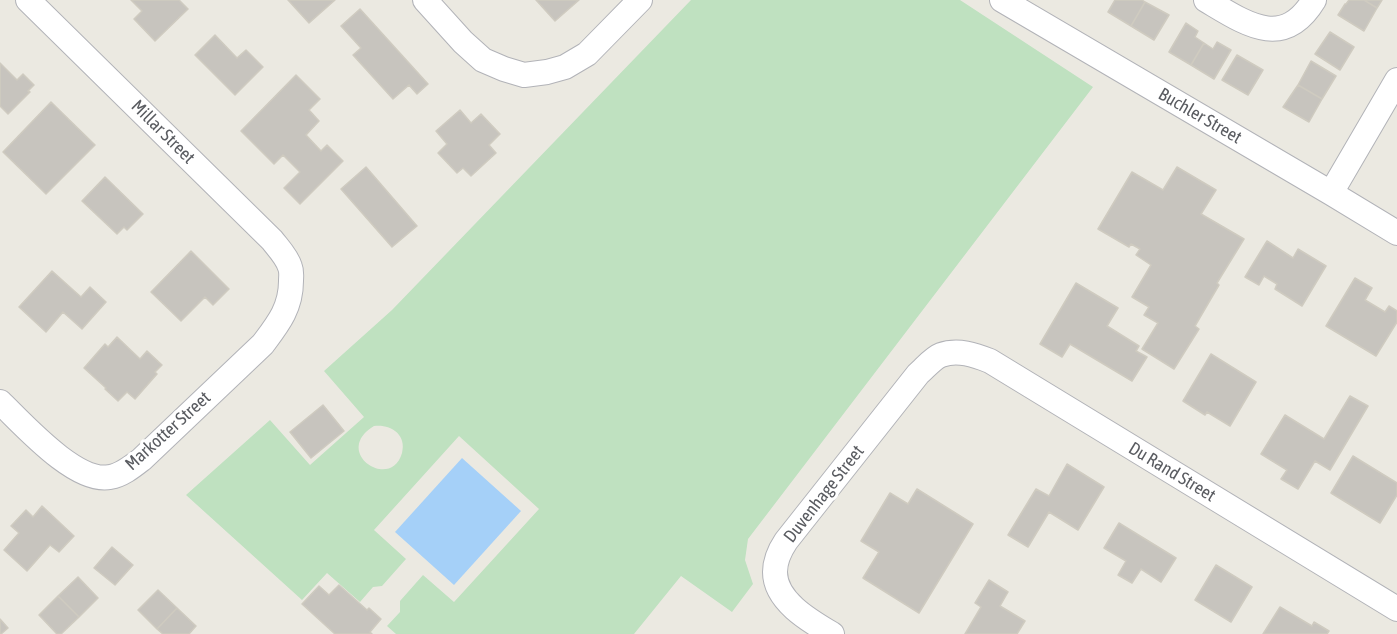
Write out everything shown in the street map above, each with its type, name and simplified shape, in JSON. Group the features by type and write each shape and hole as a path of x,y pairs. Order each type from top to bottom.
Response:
{"street":[{"name":"Millar Street","path":"28,0 272,240 284,255 291,269"},
{"path":"425,0 463,42 483,60 524,75 565,67 587,54 640,0"},
{"name":"Buchler Street","path":"1002,0 1397,233"},
{"path":"1206,0 1257,27 1282,29 1296,22 1308,11 1314,0"},
{"path":"1331,193 1397,80"},
{"name":"Markotter Street","path":"0,402 57,456 75,469 93,476 109,478 125,471 142,459 263,344 287,309 291,291 291,269"},
{"name":"Du Rand Street","path":"940,355 973,354 990,362 1397,609"},
{"name":"Duvenhage Street","path":"832,634 809,621 792,606 781,592 775,574 778,554 918,374 940,355"}],"green space":[{"path":"691,0 960,0 1093,87 748,539 745,560 753,584 732,612 681,576 634,634 396,634 387,626 400,612 400,601 423,575 454,602 539,509 459,436 374,530 406,559 382,586 373,587 360,602 327,573 302,600 186,495 270,420 310,465 364,417 324,371 392,310","holes":["374,426 396,432 403,446 396,464 387,469 368,464 361,456 359,447 362,436"]}],"water":[{"path":"462,458 521,511 454,585 395,532"}],"building":[{"path":"131,0 179,0 188,9 155,41 134,19 142,11"},
{"path":"288,0 335,0 309,23"},
{"path":"536,0 579,0 555,21"},
{"path":"1115,0 1145,2 1131,26 1108,12"},
{"path":"1349,0 1364,0 1377,8 1364,31 1338,15"},
{"path":"1364,0 1382,0 1377,8"},
{"path":"1145,2 1169,15 1154,40 1131,26"},
{"path":"360,9 428,84 417,94 409,85 393,99 353,55 361,48 341,26"},
{"path":"1186,23 1198,31 1195,37 1204,43 1191,65 1169,52"},
{"path":"1330,32 1354,47 1340,70 1315,54"},
{"path":"215,35 237,58 246,50 263,67 235,95 195,55"},
{"path":"1217,42 1231,50 1214,79 1191,65 1204,43 1213,49"},
{"path":"1237,55 1263,70 1248,95 1222,80"},
{"path":"1311,61 1336,76 1322,99 1298,85"},
{"path":"0,63 17,80 23,74 34,85 8,114 0,106"},
{"path":"296,75 320,99 309,110 319,121 306,135 321,151 327,145 343,161 300,204 284,188 300,172 283,155 274,164 241,131"},
{"path":"1298,85 1322,99 1309,122 1283,107"},
{"path":"51,102 95,145 46,194 3,152"},
{"path":"460,110 471,123 481,114 500,134 489,145 496,153 471,176 463,168 457,173 438,153 447,144 436,131"},
{"path":"366,167 417,226 392,247 341,189"},
{"path":"1177,167 1216,190 1201,214 1244,239 1217,283 1219,285 1195,326 1199,329 1174,369 1142,349 1158,323 1144,315 1149,307 1132,297 1151,265 1136,255 1140,249 1131,244 1129,247 1098,229 1132,172 1163,190"},
{"path":"105,177 143,214 127,230 124,227 117,234 82,201"},
{"path":"1267,241 1293,258 1298,249 1326,266 1302,306 1275,289 1277,284 1264,276 1259,285 1245,277"},
{"path":"191,251 229,289 213,305 205,297 181,321 151,292"},
{"path":"52,271 81,297 90,287 106,302 82,329 63,312 46,332 19,307"},
{"path":"1355,278 1372,288 1365,300 1385,312 1389,306 1397,311 1397,322 1376,356 1326,326"},
{"path":"1076,283 1118,308 1107,326 1139,346 1136,351 1147,357 1132,381 1070,344 1062,357 1040,344"},
{"path":"117,337 140,359 147,351 162,365 135,399 127,392 118,401 84,368 105,344 108,347"},
{"path":"1211,354 1256,382 1230,426 1207,412 1205,415 1183,401"},
{"path":"1350,396 1368,406 1330,470 1315,461 1298,489 1281,479 1287,470 1261,454 1285,415 1324,439"},
{"path":"323,405 344,431 311,458 290,432"},
{"path":"1353,456 1397,483 1397,495 1380,523 1331,493"},
{"path":"1067,464 1104,487 1078,530 1049,512 1028,547 1008,535 1036,489 1049,496"},
{"path":"917,489 973,524 919,613 863,578 879,552 861,541 890,493 908,504"},
{"path":"42,506 74,536 59,552 50,545 27,571 4,550 19,533 11,526 26,510 33,517"},
{"path":"1119,523 1176,558 1161,582 1141,569 1132,583 1118,575 1126,561 1104,548"},
{"path":"112,547 133,565 115,585 94,568"},
{"path":"1216,565 1252,587 1231,622 1195,600"},
{"path":"78,577 98,598 79,617 58,596"},
{"path":"989,580 1008,592 1000,606 1025,621 1017,634 965,634 981,607 975,603"},
{"path":"339,585 367,610 369,608 381,619 370,632 372,634 335,634 302,604 319,586 329,595"},
{"path":"158,590 177,608 157,629 138,610"},
{"path":"58,596 79,617 61,634 57,634 39,615"},
{"path":"1280,607 1312,626 1314,622 1329,631 1327,634 1263,634"},
{"path":"177,608 196,626 189,634 163,634 157,629"},
{"path":"0,619 8,628 1,634 0,634"}]}
